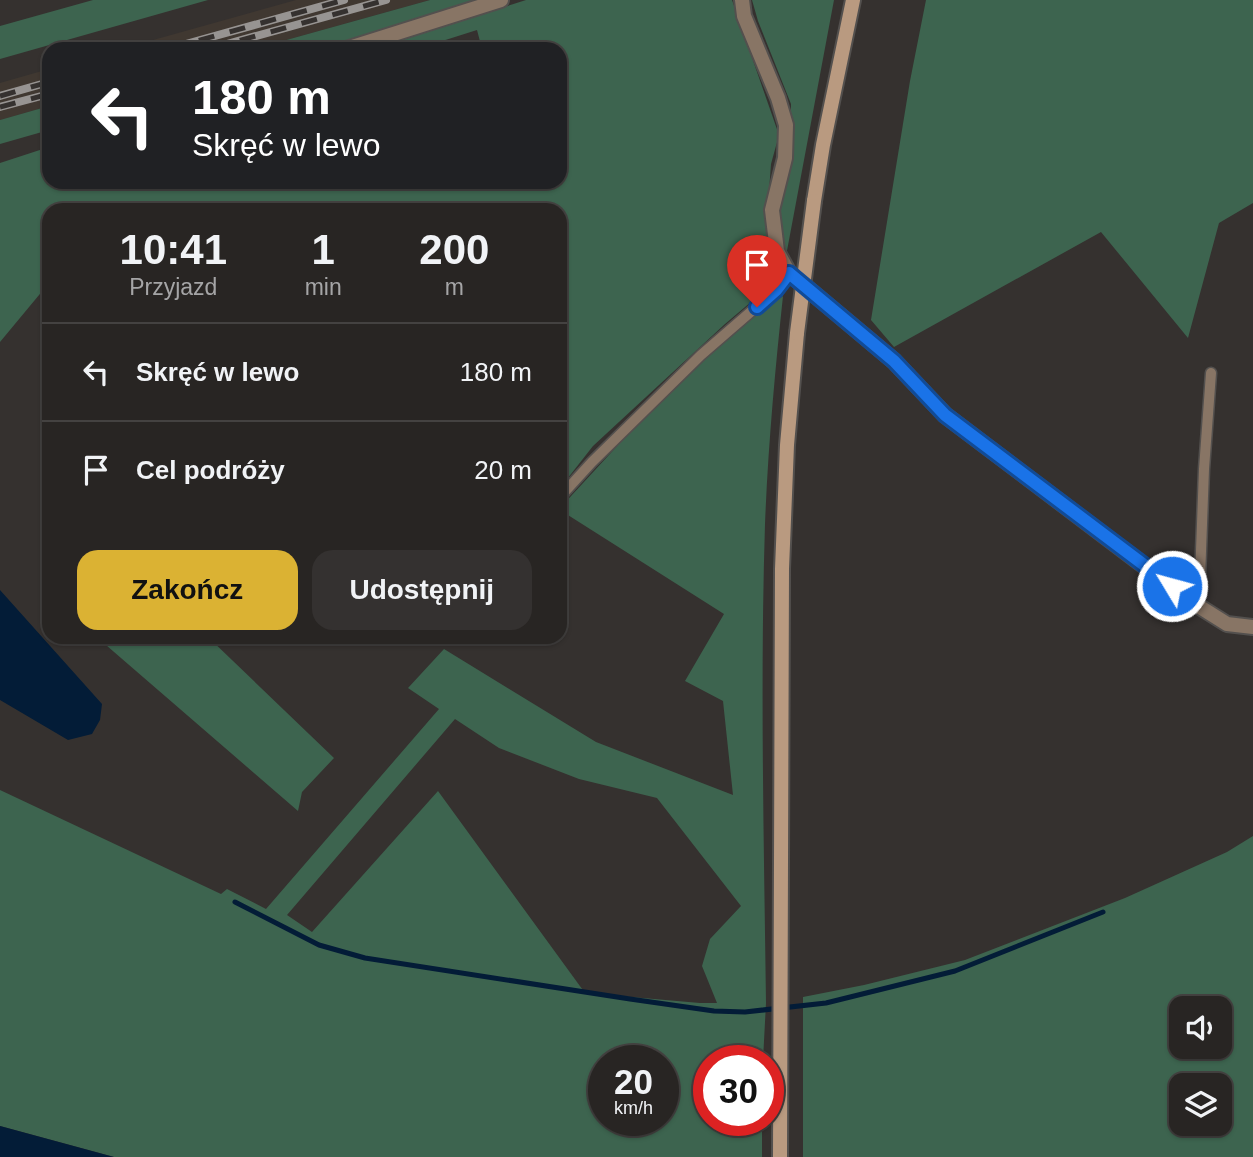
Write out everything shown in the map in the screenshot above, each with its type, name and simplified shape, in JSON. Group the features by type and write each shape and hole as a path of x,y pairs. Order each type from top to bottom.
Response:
{"main road":[{"path":"780,1157 783,537 787,445 797,333 814,201 853,0"}],"street":[{"path":"368,42 501,0"},
{"path":"742,0 744,16 778,98 786,125 785,158 772,210 777,251 789,273 894,361 945,415 1199,606 1227,624 1253,626"}],"lane":[{"path":"567,489 701,355 776,290 789,273"},
{"path":"1199,606 1211,373"}],"shaded area":[{"path":"296,0 430,0 279,42 146,42"},
{"path":"42,71 42,108 0,120 0,83"}],"green space":[{"path":"93,0 208,0 60,42 42,42 42,47 0,59 0,26"},
{"path":"430,0 485,0 346,42 279,42"},
{"path":"526,0 732,0 779,135 771,164 766,232 776,281 725,324 593,446 567,479 567,203 42,203 42,291 0,342 0,163 42,149 42,189 567,189 567,42 480,42 477,30 439,42 396,42"},
{"path":"752,0 834,0 786,256 779,216 790,159 791,104"},
{"path":"926,0 1253,0 1253,203 1219,223 1188,338 1101,232 894,347 871,320"},
{"path":"42,108 42,132 0,144 0,120"},
{"path":"783,296 765,524 763,704 766,1003 764,1045 693,1045 693,1136 762,1136 762,1157 114,1157 0,1126 0,790 221,894 227,889 266,909 439,709 408,688 444,649 596,742 733,795 723,701 685,681 724,614 567,514 567,500 701,355","holes":["455,719 499,748 579,779 657,798 741,906 710,939 702,966 717,1003 585,993 438,791 312,932 287,915"]},
{"path":"105,644 215,644 334,758 302,792 298,811"},
{"path":"1253,836 1253,1157 803,1157 803,997 965,960 1125,898 1227,852"}],"water":[{"path":"0,590 42,637 42,644 48,644 102,704 100,720 92,734 68,740 0,700"},
{"path":"0,1126 114,1157 0,1157"}],"waterway":[{"path":"235,902 319,945 365,958 714,1011 745,1012 826,1003 955,971 1103,912"}],"railway":[{"path":"193,42 344,0"},
{"path":"234,42 386,0"},
{"path":"0,96 42,84"},
{"path":"0,107 42,96"}],"route":[{"path":"757,307 776,290 789,273 894,361 945,415 1172,586"}]}
